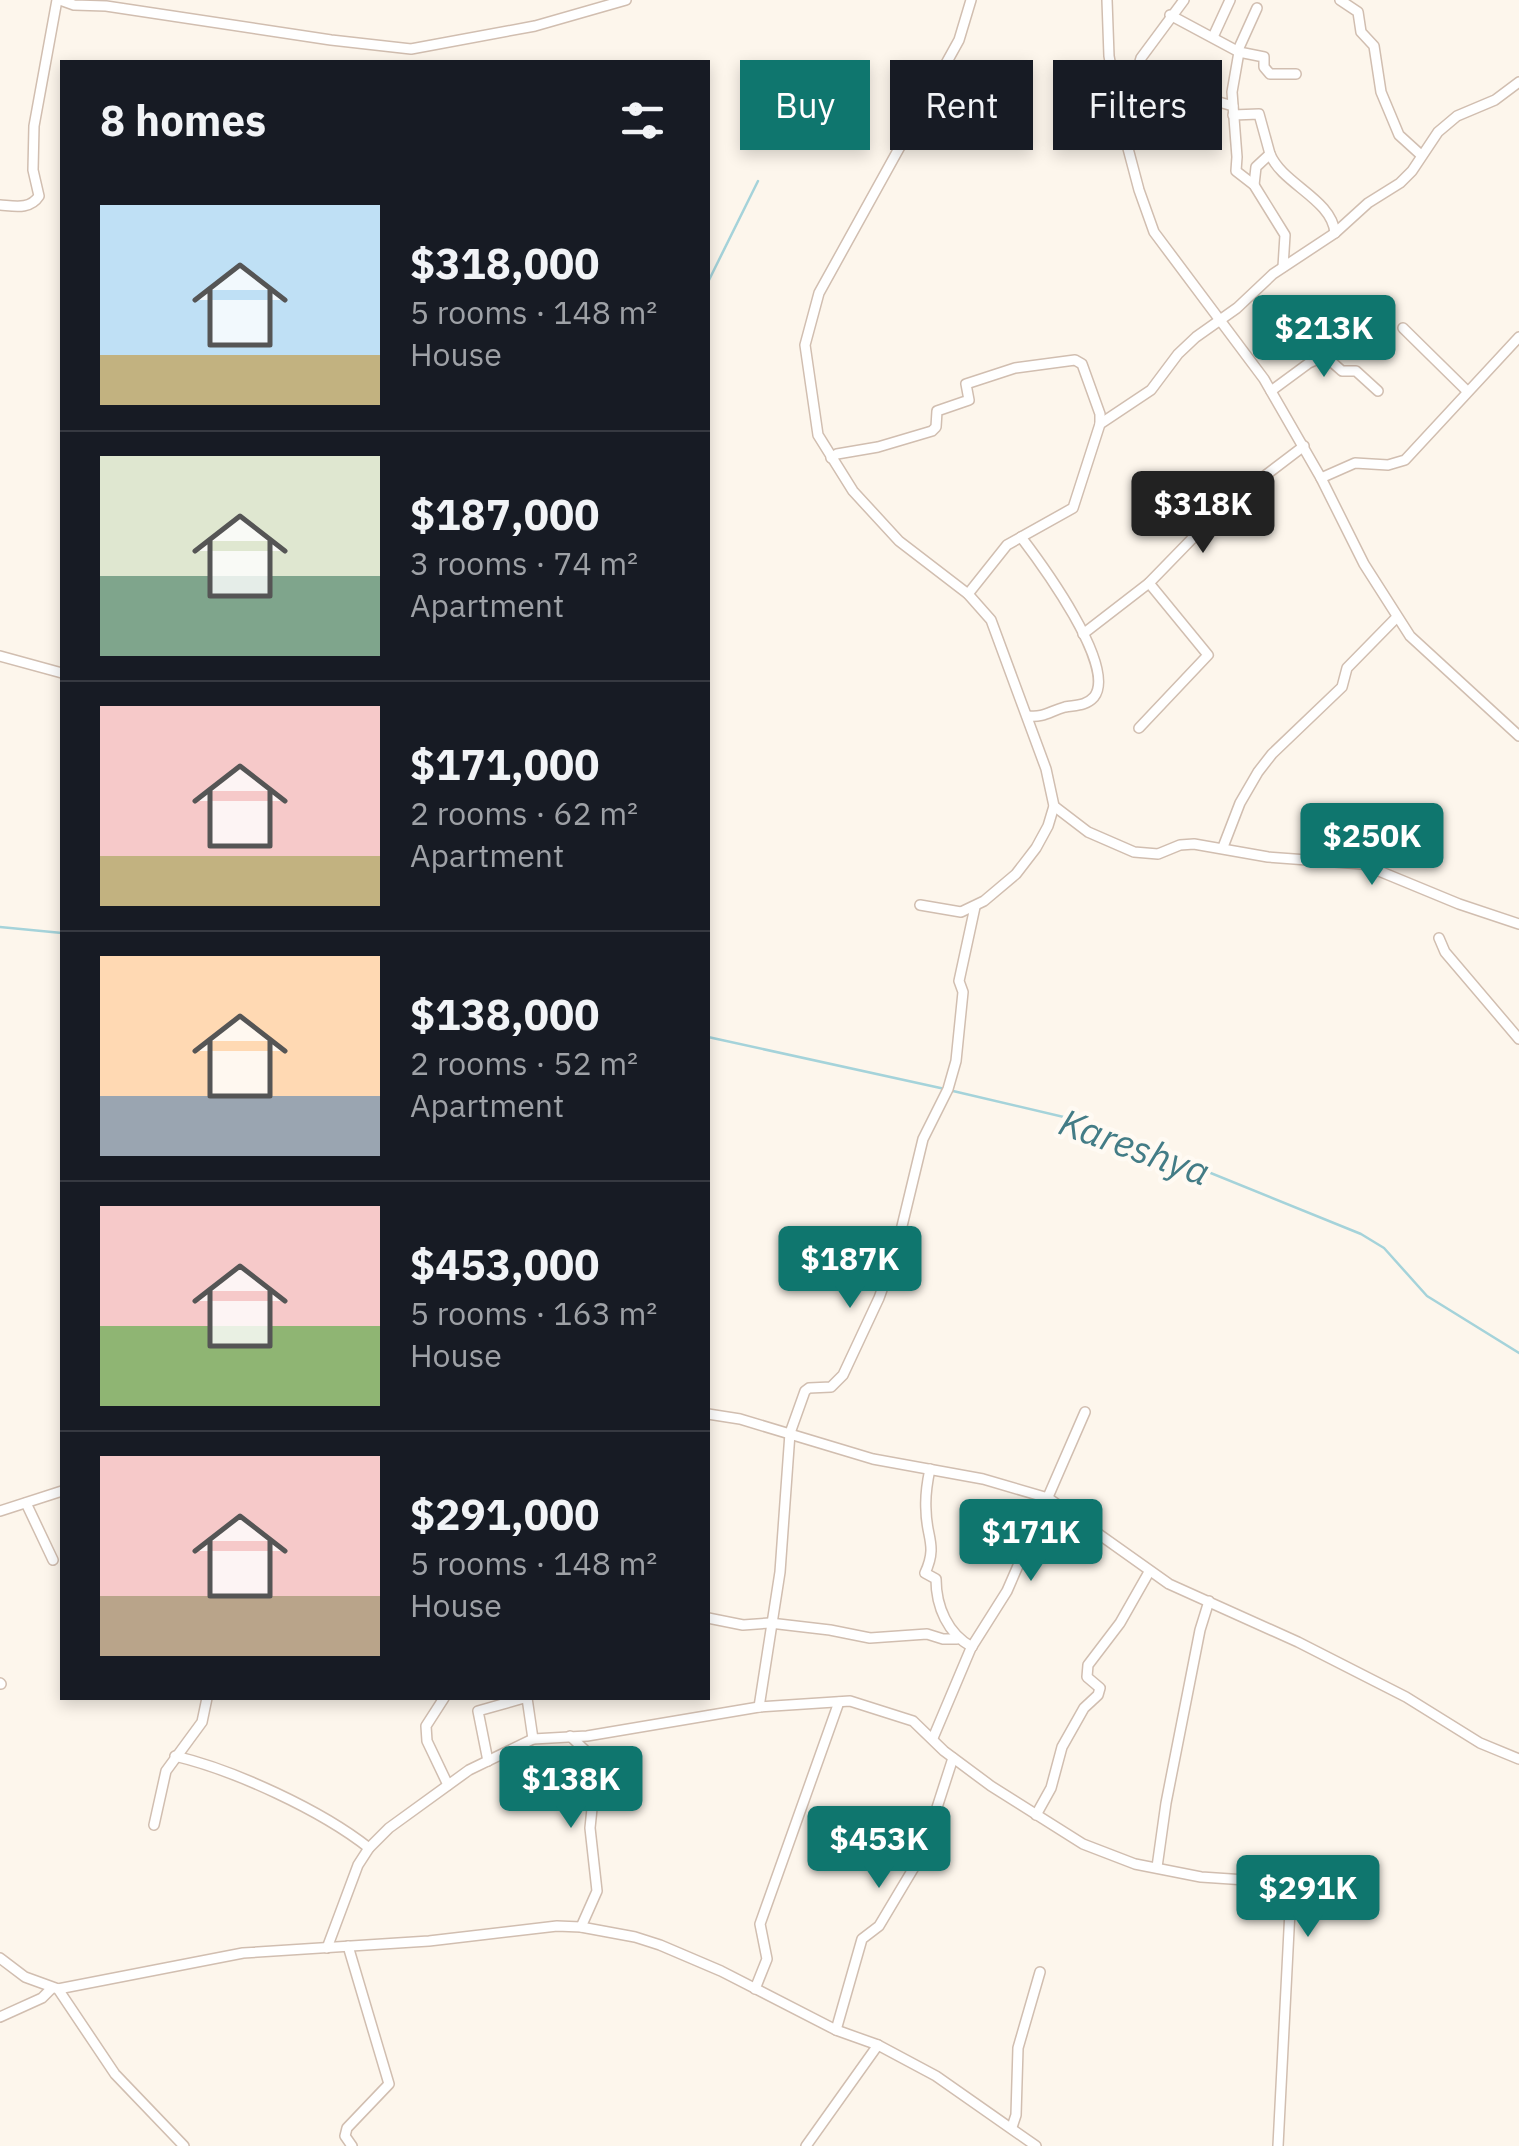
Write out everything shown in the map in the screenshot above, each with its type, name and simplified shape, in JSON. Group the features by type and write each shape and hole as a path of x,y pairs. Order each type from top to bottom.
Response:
{"street":[{"path":"0,204 26,206 39,196 33,170 34,126 58,0 74,5 108,3 411,49 536,26 626,0"},
{"path":"920,905 961,912 975,906 1016,874 1048,826 1054,806 1046,769 991,620 968,594 899,541 876,518 832,458 814,420 805,344 819,293 959,40 971,0"},
{"path":"1107,0 1110,60"},
{"path":"1140,60 1184,0"},
{"path":"1212,37 1230,0"},
{"path":"1340,0 1358,12 1361,32 1374,46 1381,92 1400,135 1420,155"},
{"path":"1257,8 1238,51 1233,110 1236,171 1254,184 1284,235 1283,266"},
{"path":"1170,15 1238,51 1264,58 1264,67 1270,74 1296,74"},
{"path":"1100,424 1151,390 1178,354 1283,266 1335,233 1400,183 1438,132 1457,116 1495,100 1519,82"},
{"path":"1222,106 1260,114 1270,154 1284,174 1331,218 1335,233"},
{"path":"1128,150 1154,232 1271,391 1397,617 1432,658 1519,736"},
{"path":"1254,184 1256,167 1270,154"},
{"path":"1403,328 1467,391"},
{"path":"1322,478 1356,463 1388,465 1405,460 1519,338"},
{"path":"1271,391 1325,356 1342,371 1356,372 1378,391"},
{"path":"832,458 932,432 937,411 970,400 966,384 1016,368 1075,360 1082,364 1100,424 1073,508 1002,549 968,594"},
{"path":"1083,634 1149,583 1220,510 1304,446"},
{"path":"1021,537 1058,586 1083,634 1099,685 1094,698 1042,718 1028,716"},
{"path":"1139,728 1208,655 1149,583"},
{"path":"1223,847 1240,804 1265,762 1337,692 1347,668 1397,617"},
{"path":"0,656 60,672"},
{"path":"1054,806 1088,832 1134,852 1158,854 1180,845 1223,847 1268,857 1362,864 1519,924"},
{"path":"759,1707 780,1572 790,1433 805,1391 831,1387 842,1375 879,1298 896,1251 923,1139 948,1089 956,1060 963,992 959,981 975,906"},
{"path":"1439,938 1446,952 1519,1039"},
{"path":"933,1738 972,1647 1006,1591 1086,1412"},
{"path":"710,1414 872,1458 983,1479 1048,1498 1149,1572 1406,1697 1480,1743 1519,1760"},
{"path":"930,1469 926,1510 933,1550 924,1572 936,1579 938,1599 950,1632 972,1647"},
{"path":"0,1511 60,1491"},
{"path":"26,1504 53,1560"},
{"path":"1036,1815 1051,1788 1062,1747 1084,1708 1098,1695 1100,1688 1087,1677 1088,1665 1120,1623 1149,1572"},
{"path":"1157,1866 1166,1803 1209,1601"},
{"path":"710,1618 870,1638 927,1634 957,1639"},
{"path":"154,1825 161,1786 175,1756 202,1722 207,1700"},
{"path":"443,1700 426,1726 427,1741 448,1785"},
{"path":"488,1761 478,1711 518,1700"},
{"path":"525,1700 532,1739"},
{"path":"327,1948 358,1865 369,1848 389,1828 448,1785 532,1739 759,1707 850,1701 913,1721 953,1758 1083,1844 1135,1864 1201,1877 1275,1882 1282,1886 1288,1896 1289,1929 1278,2146"},
{"path":"755,1989 767,1959 760,1924 839,1702"},
{"path":"570,1736 588,1753 596,1770 590,1828 597,1891 581,1926"},
{"path":"175,1756 240,1776 349,1832 369,1848"},
{"path":"836,2030 862,1940 886,1917 922,1854 953,1758"},
{"path":"0,2017 55,1989 243,1952 581,1926 660,1945 836,2030 878,2045 936,2076 1034,2146"},
{"path":"348,1946 390,2084 347,2128 345,2136 352,2146"},
{"path":"0,1958 25,1977 55,1989 115,2074 184,2146"},
{"path":"1012,2127 1016,2115 1018,2048 1040,1972"},
{"path":"807,2146 878,2045"}],"waterway":[{"path":"710,278 758,181"},
{"name":"Kareshya","path":"0,927 60,933"},
{"name":"Kareshya","path":"710,1037 945,1089"},
{"name":"Kareshya","path":"953,1091 1085,1122 1361,1234 1384,1248 1427,1296 1519,1353"}]}
